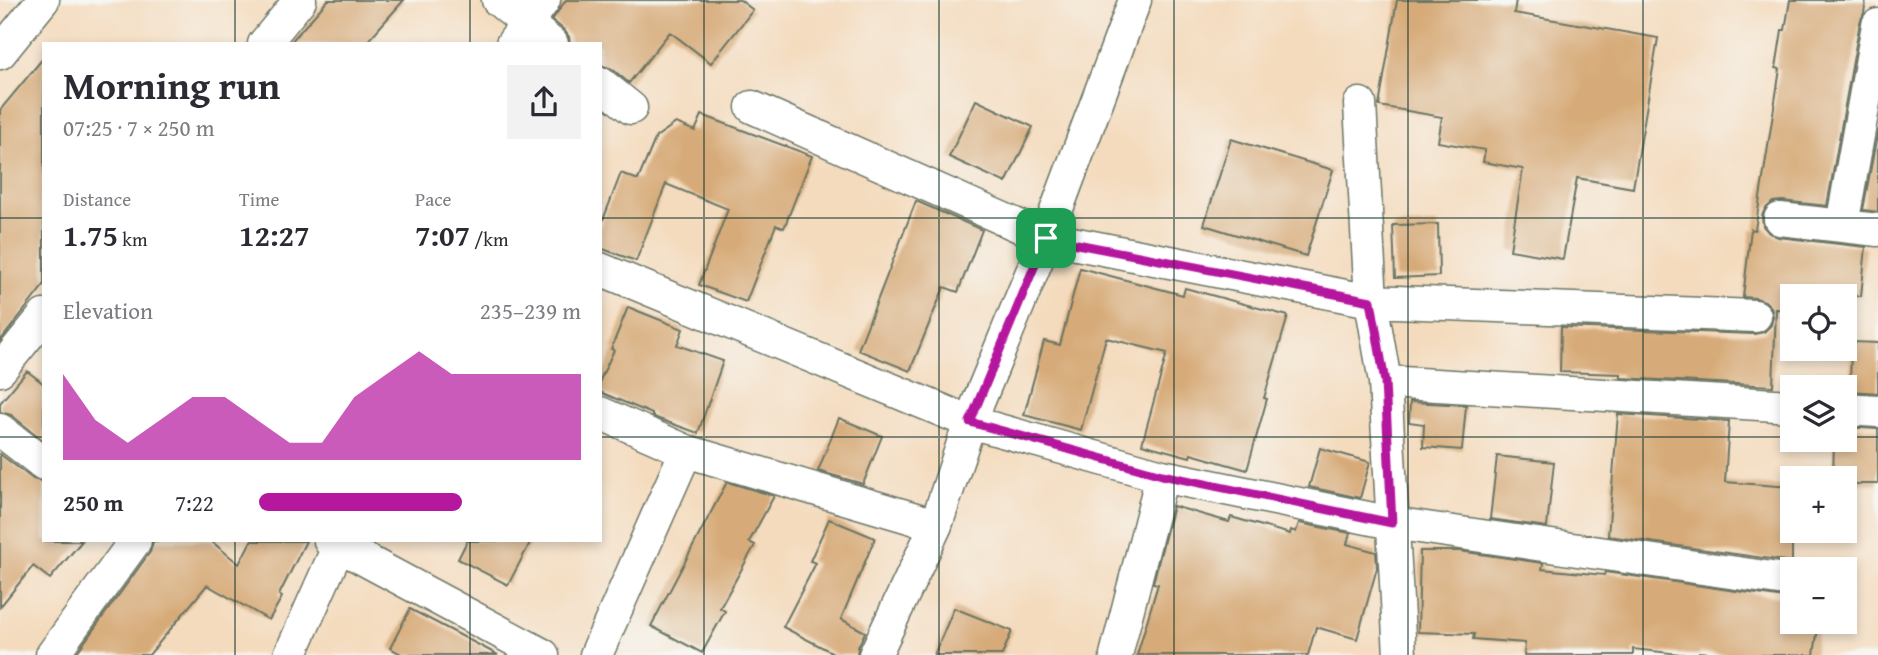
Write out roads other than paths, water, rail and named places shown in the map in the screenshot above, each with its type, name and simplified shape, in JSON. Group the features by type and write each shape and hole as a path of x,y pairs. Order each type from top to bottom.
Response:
{"street":[{"path":"0,53 44,0"},
{"path":"266,42 300,0"},
{"path":"498,0 550,42"},
{"path":"875,655 936,525 970,422 1046,238 1135,0"},
{"path":"1842,225 1878,25"},
{"path":"602,85 631,108"},
{"path":"1360,104 1371,301 1385,382 1400,655"},
{"path":"752,107 1046,238 1371,301 1755,316"},
{"path":"1780,219 1878,230"},
{"path":"602,270 970,422 1162,475 1392,523 1780,579"},
{"path":"0,370 42,318"},
{"path":"1385,382 1780,405"},
{"path":"1857,410 1878,411"},
{"path":"602,414 686,452 936,525"},
{"path":"0,430 42,462"},
{"path":"596,655 686,452"},
{"path":"1116,655 1162,475"},
{"path":"52,655 134,542"},
{"path":"290,655 335,543 543,655"}]}
